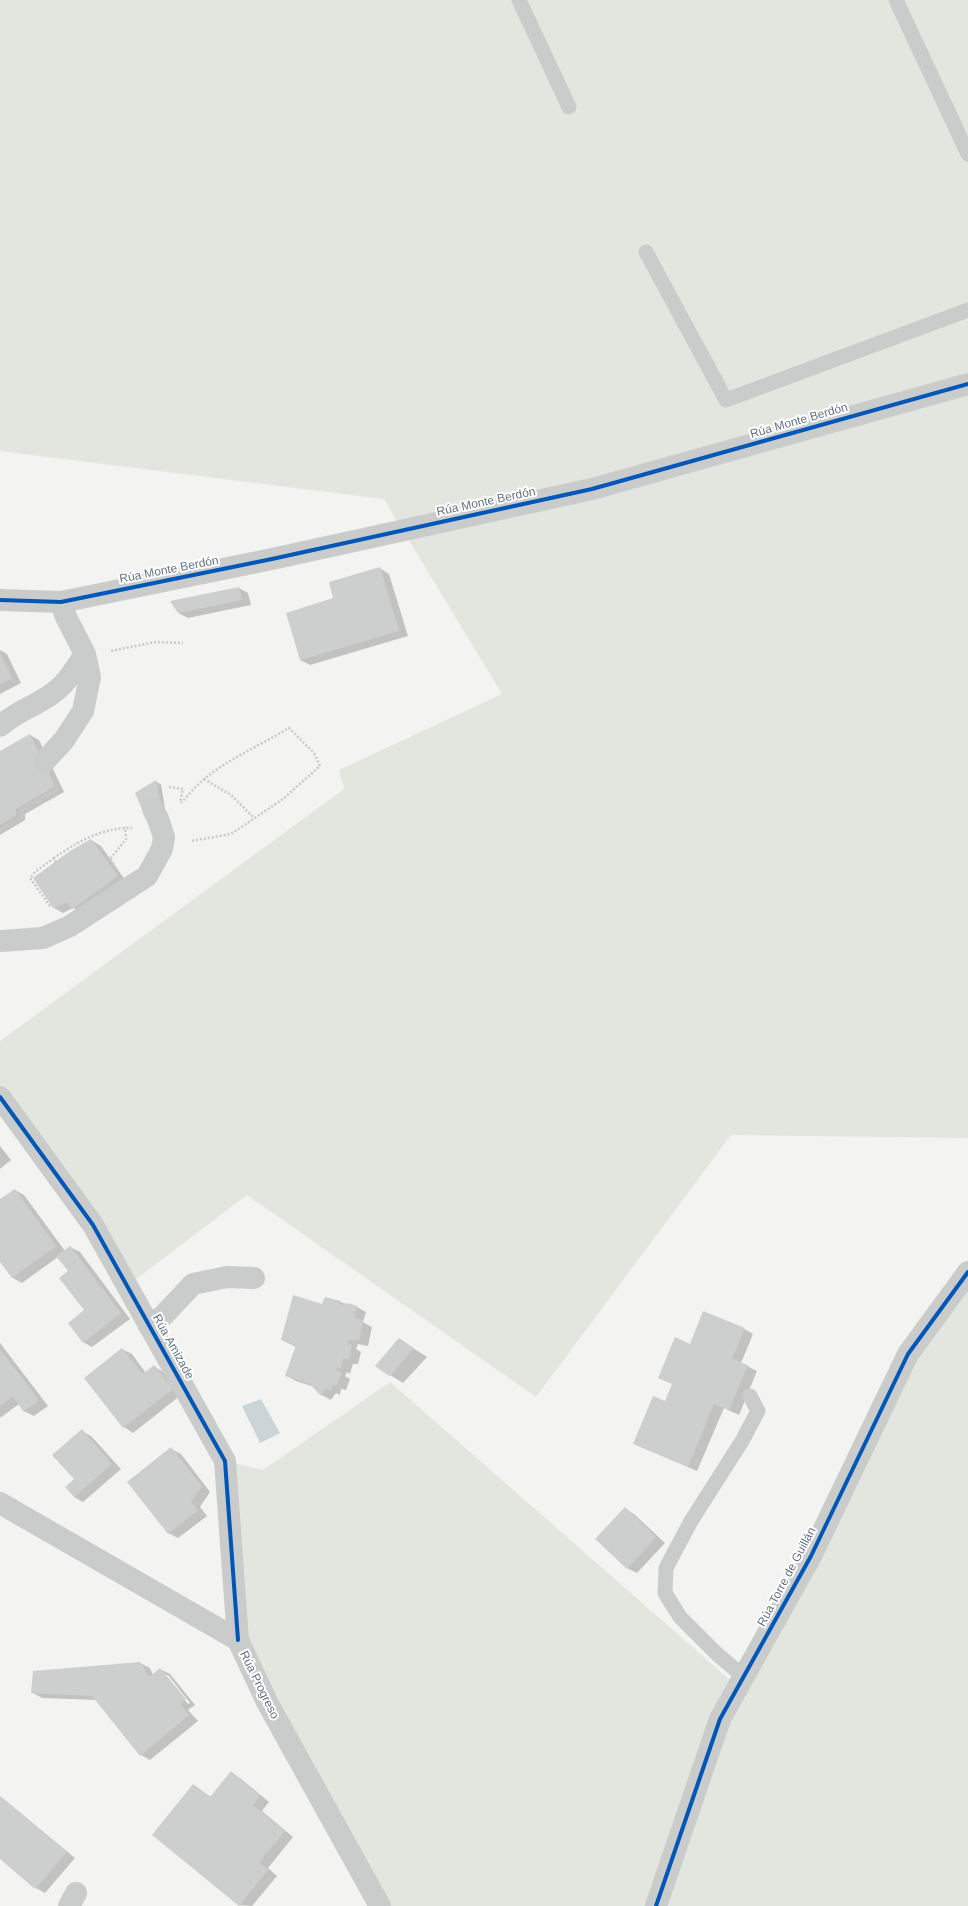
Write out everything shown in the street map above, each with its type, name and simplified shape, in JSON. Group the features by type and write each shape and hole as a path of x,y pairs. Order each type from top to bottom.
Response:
{"street":[{"name":"Rúa Monte Berdón","path":"0,600 61,602 272,559 592,489 968,384"},
{"path":"45,760 64,740 83,711 90,677 85,654 66,617 61,602"},
{"path":"0,726 11,716 54,693 74,671 85,654"},
{"path":"0,941 43,938 70,926 107,893 146,876 162,849 159,822"},
{"name":"Rúa Amizade","path":"0,1096 92,1225 225,1462 238,1640"},
{"name":"Rúa Torre de Guillán","path":"656,1906 720,1719 810,1556 908,1354 968,1272"},
{"path":"148,1324 162,1317 193,1284 227,1277 254,1278"},
{"name":"Rúa Progreso","path":"0,1503 238,1640 268,1704 380,1906"}],"lane":[{"path":"519,0 569,107"},
{"path":"896,0 968,154"},
{"path":"646,252 726,400 968,310"},
{"path":"744,1677 716,1654 680,1617 665,1593 666,1568 691,1521 742,1441 758,1411 750,1396"}],"path":[{"path":"85,654 100,654 155,642 183,643"},
{"path":"53,912 30,878 35,872 54,858 84,839 101,832 125,828 143,828 159,822 184,842 231,834 283,799 320,766 314,753 289,728 265,743 233,759 204,779 179,805"},
{"path":"0,830 24,818 22,811 59,788 45,760"},
{"path":"204,779 231,795 254,818"},
{"path":"112,868 115,866 110,859 126,839 125,828"},
{"path":"54,858 56,862"}],"shaded area":[{"path":"0,0 968,0 968,1138 731,1135 536,1397 247,1195 127,1286 0,1097 0,1041 344,789 339,770 502,694 384,499 0,451"},
{"path":"968,1272 968,1906 380,1906 244,1655 225,1461 263,1470 390,1382 738,1687 908,1354"},
{"path":"261,1399 280,1433 260,1443 242,1406"}],"building":[{"path":"380,567 399,631 300,660 286,613 333,598 329,582"},
{"path":"239,587 242,600 178,613 170,601"},
{"path":"0,653 12,678 0,684"},
{"path":"30,734 55,786 16,809 16,815 0,825 0,751"},
{"path":"156,780 161,805 144,814 135,793"},
{"path":"91,839 118,876 72,909 67,902 53,908 33,878 70,851"},
{"path":"15,1189 56,1246 12,1278 0,1262 0,1199"},
{"path":"70,1246 121,1313 83,1343 68,1323 84,1310 59,1278 68,1271 56,1256"},
{"path":"293,1295 322,1304 325,1297 341,1301 339,1304 343,1305 344,1303 348,1303 357,1306 354,1317 363,1321 359,1341 349,1340 347,1344 352,1345 349,1359 343,1359 341,1369 337,1368 336,1370 342,1373 337,1385 332,1385 331,1391 326,1388 321,1396 310,1384 285,1376 296,1345 281,1340"},
{"path":"703,1311 745,1328 732,1359 748,1365 729,1410 714,1404 688,1467 633,1444 653,1396 665,1401 672,1384 658,1378 675,1337 690,1344"},
{"path":"399,1338 414,1348 389,1376 375,1366"},
{"path":"122,1348 143,1374 154,1365 173,1389 123,1428 84,1378"},
{"path":"0,1349 39,1400 24,1412 13,1397 0,1406"},
{"path":"82,1429 112,1464 74,1497 65,1487 74,1479 52,1455"},
{"path":"171,1447 202,1486 191,1502 198,1510 168,1534 127,1482"},
{"path":"625,1507 656,1537 627,1569 595,1539"},
{"path":"140,1662 149,1677 160,1668 186,1699 180,1704 189,1715 140,1756 92,1696 31,1693 33,1671"},
{"path":"231,1771 260,1796 253,1805 285,1831 259,1862 268,1870 239,1906 152,1835 193,1784 210,1797"},
{"path":"0,1796 67,1852 35,1889 0,1859"}],"cycle path":[{"path":"0,600 61,602 272,559 592,489 968,384"},
{"path":"0,1097 93,1225 225,1461 238,1640"},
{"path":"656,1906 720,1719 811,1556 908,1354 968,1272"}]}
